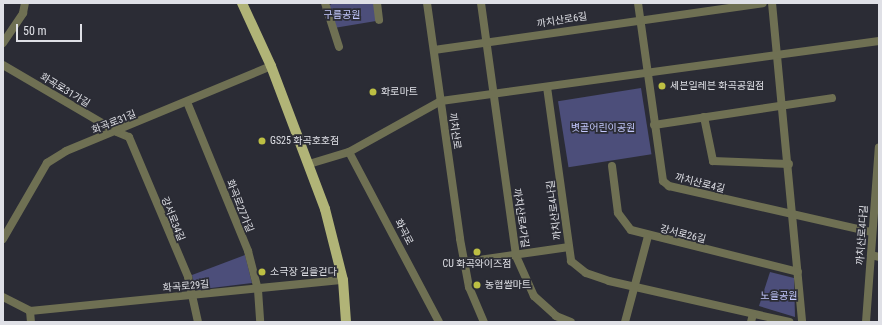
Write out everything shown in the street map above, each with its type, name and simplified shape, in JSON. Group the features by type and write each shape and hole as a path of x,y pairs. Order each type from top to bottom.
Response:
{"main road":[{"path":"242,3 271,66 326,209 343,280 346,322"}],"street":[{"path":"3,43 23,13 24,3"},
{"path":"324,3 339,47"},
{"path":"377,3 380,20"},
{"name":"까치산로","path":"427,3 469,286 484,322"},
{"path":"481,3 494,95"},
{"path":"638,3 640,19"},
{"name":"까치산로6길","path":"434,50 640,19 763,3"},
{"path":"772,3 779,54 802,322"},
{"name":"까치산로4길","path":"640,19 663,181 670,186 793,216"},
{"path":"309,164 349,152 441,101 494,95 647,72 879,41"},
{"name":"화곡로31가길","path":"3,65 117,132"},
{"name":"화곡로31길","path":"3,239 47,163 66,151 117,132 271,66"},
{"name":"까치산로4나길","path":"547,87 572,261 586,273 635,287 752,318 789,322"},
{"name":"까치산로4가길","path":"494,95 516,256 534,296 556,316 571,322"},
{"path":"654,125 832,98"},
{"name":"화곡로27가길","path":"187,102 248,251 258,290 260,322"},
{"path":"704,117 713,162 789,164"},
{"name":"강서로34길","path":"117,132 129,137 188,277 198,322"},
{"name":"까치산로4다길","path":"866,322 875,256 872,232 879,148"},
{"name":"화곡로","path":"349,152 439,322"},
{"name":"강서로26길","path":"612,166 618,213 623,223 631,230 648,236 798,272"},
{"path":"793,216 872,232"},
{"path":"625,322 648,236"},
{"path":"465,262 516,256 569,247"},
{"name":"화곡로29길","path":"30,311 258,290 343,280"},
{"path":"3,297 30,311 31,322"}],"green space":[{"name":"구름공원","path":"333,3 374,3 376,21 334,28 327,7"},
{"name":"볏골어린이공원","path":"641,88 651,154 569,167 558,101"},
{"path":"245,255 252,283 195,290 192,275"},
{"name":"노을공원","path":"770,272 794,278 795,317 759,306"}],"place":[{"name":"세븐일레븐 화곡공원점","path":"662,86"},
{"name":"화로마트","path":"373,92"},
{"name":"GS25 화곡호호점","path":"262,141"},
{"name":"CU 화곡와이즈점","path":"477,252"},
{"name":"소극장 길을걷다","path":"262,272"},
{"name":"농협쌀마트","path":"477,285"}]}
